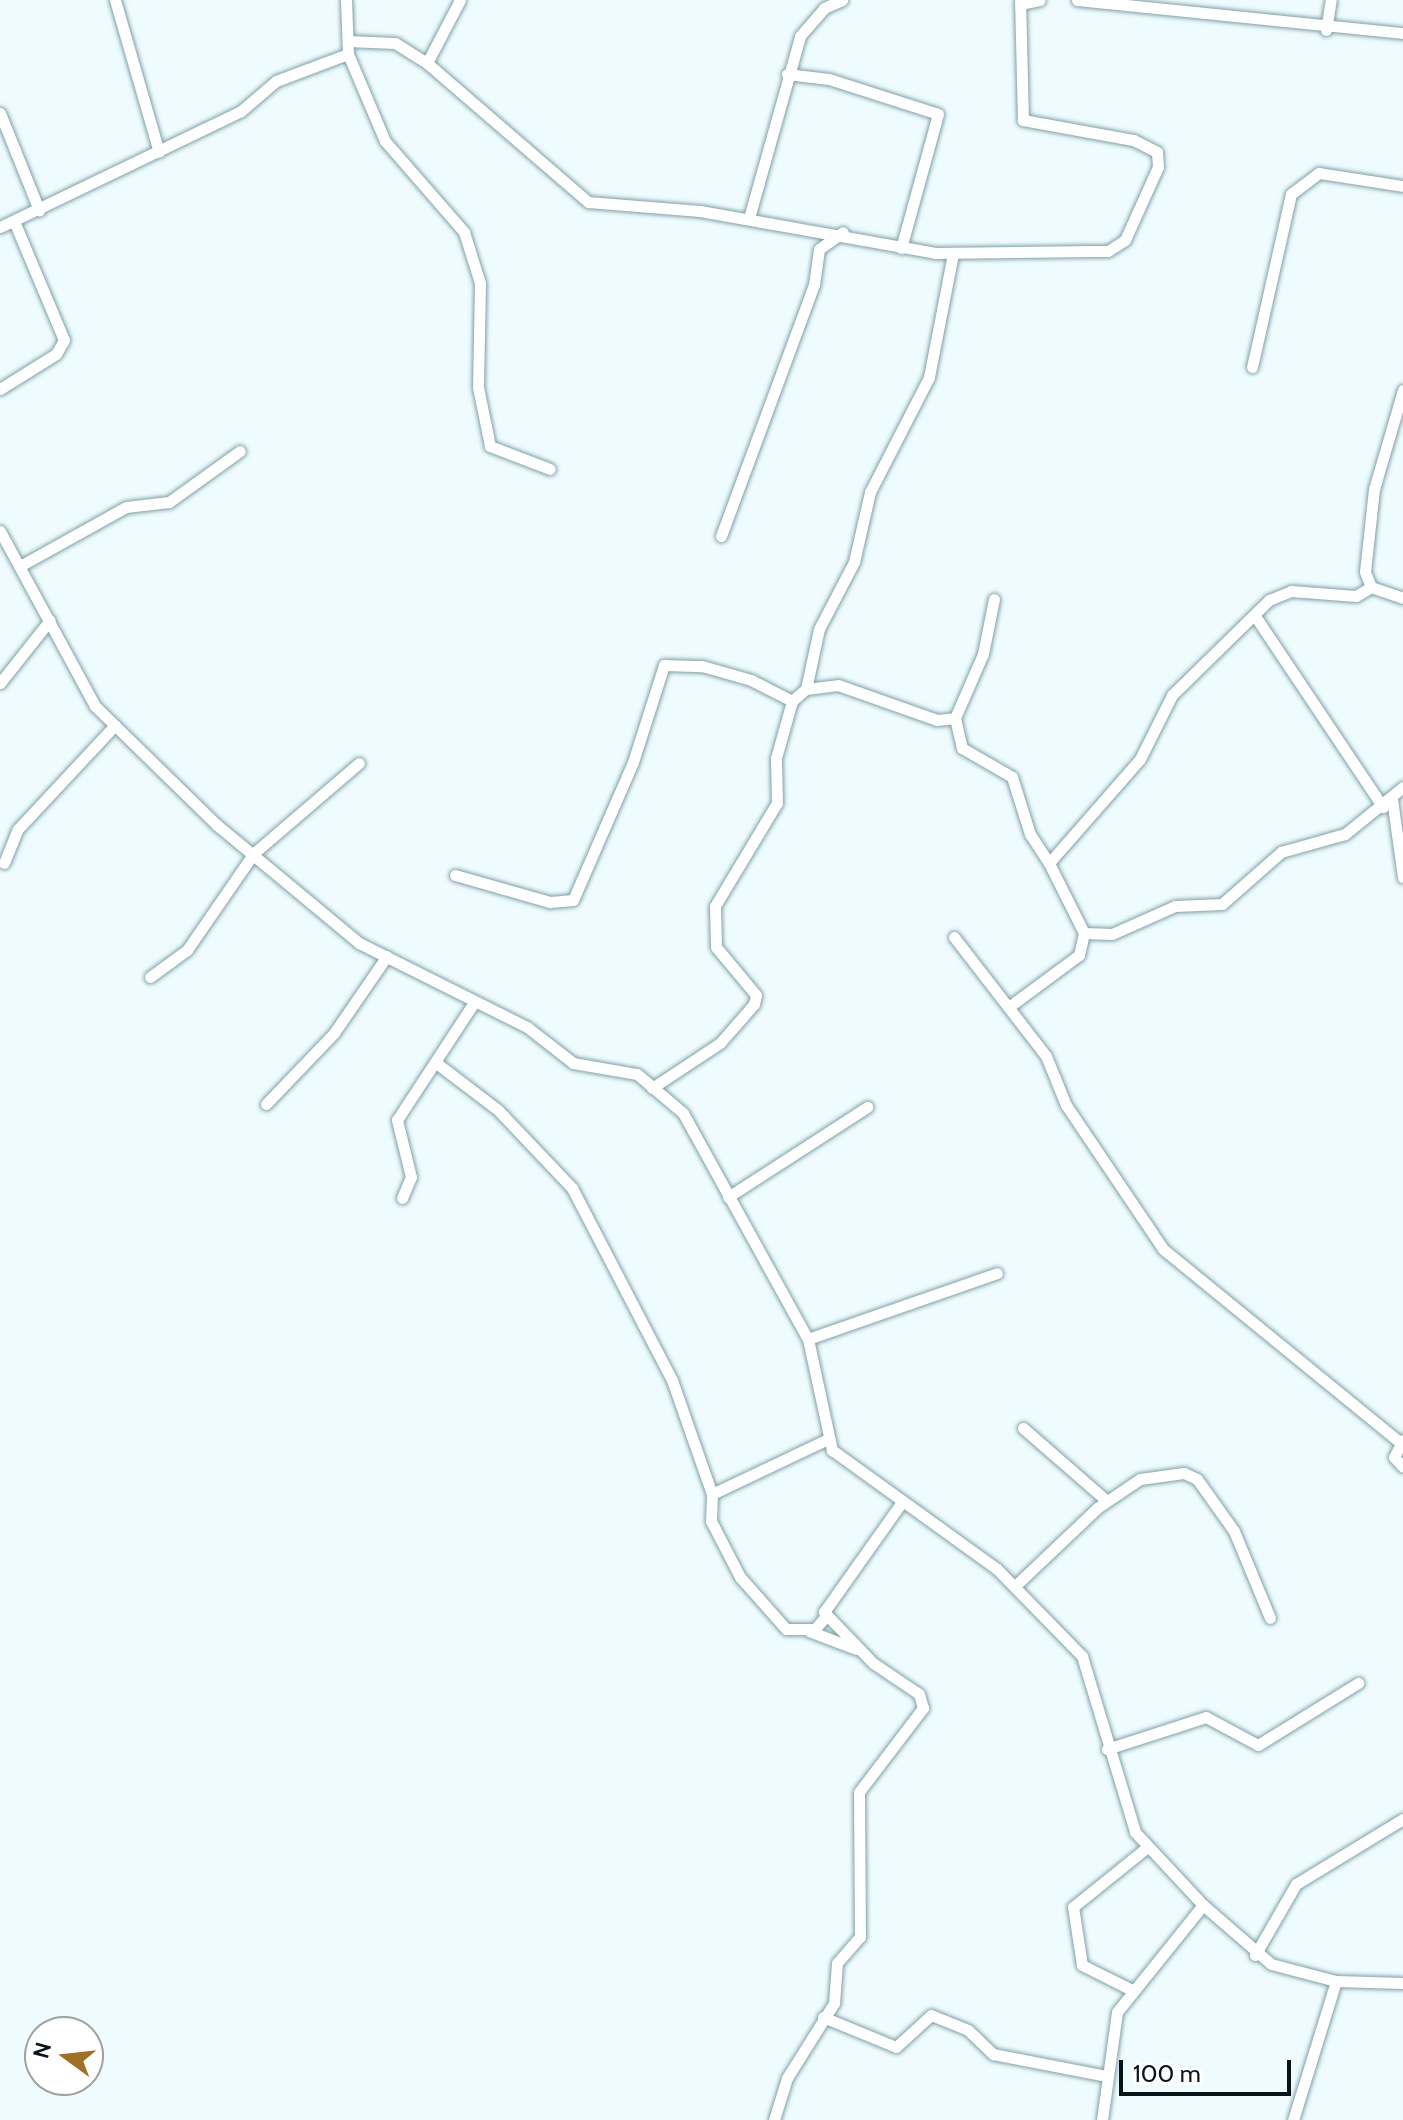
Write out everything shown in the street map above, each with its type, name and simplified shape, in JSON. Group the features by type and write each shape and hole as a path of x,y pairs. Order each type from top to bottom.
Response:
{"street":[{"path":"115,0 159,152"},
{"path":"346,0 348,54 385,141 464,232 480,283 478,387 490,446 550,469"},
{"path":"427,63 460,0"},
{"path":"749,218 787,74 806,28 842,0"},
{"path":"348,41 395,43 427,63 588,202 749,218 843,232 901,248 953,254 1108,251 1125,240 1158,167 1150,146 1036,125 1017,114 1020,2 1040,0"},
{"path":"1077,0 1326,30 1403,33"},
{"path":"1326,30 1331,0"},
{"path":"0,227 241,111 276,81 348,54"},
{"path":"787,74 829,79 938,114 901,248"},
{"path":"0,113 39,210"},
{"path":"1252,367 1291,194 1319,173 1403,186"},
{"path":"0,389 56,354 64,340 14,221"},
{"path":"721,536 814,285 819,249 843,232"},
{"path":"806,689 819,629 854,562 870,492 929,377 953,254"},
{"path":"1371,587 1365,572 1374,489 1403,390"},
{"path":"20,566 126,507 169,502 240,451"},
{"path":"0,531 95,706 254,853 351,937 473,1004 527,1027 573,1063 626,1071 652,1088 710,1152 728,1197 808,1339 828,1439 845,1464 1016,1585 1082,1656 1126,1812 1146,1848 1255,1955 1336,1981 1403,1983"},
{"path":"1049,863 1140,759 1172,695 1255,616 1291,591 1344,597 1371,587 1403,598"},
{"path":"994,599 983,654 955,718 962,748 1012,777 1030,834 1049,863 1084,933 1079,955 1010,1006"},
{"path":"1255,616 1388,803 1403,877"},
{"path":"0,683 50,620"},
{"path":"455,875 550,902 573,900 633,762 664,665 727,673 792,701"},
{"path":"652,1088 720,1043 754,1004 756,995 716,947 715,906 777,803 776,758 792,701 806,689 838,685 937,720 955,718"},
{"path":"4,863 18,829 115,725"},
{"path":"150,977 187,950 254,853 359,763"},
{"path":"1084,933 1112,934 1175,906 1222,904 1281,852 1315,847 1388,803 1403,787"},
{"path":"954,937 1010,1006 1010,1017 1046,1056 1066,1105 1172,1259 1402,1441 1395,1460 1403,1467"},
{"path":"266,1104 334,1033 387,956"},
{"path":"402,1198 411,1177 397,1120 473,1004"},
{"path":"435,1062 507,1118 572,1188 672,1380 712,1494 711,1521 740,1577 777,1623 862,1651"},
{"path":"728,1197 867,1107"},
{"path":"808,1339 997,1273"},
{"path":"1023,1428 1107,1501"},
{"path":"712,1494 828,1439"},
{"path":"1016,1585 1107,1501 1153,1473 1197,1479 1234,1531 1270,1618"},
{"path":"804,1631 825,1617 902,1502"},
{"path":"774,2120 781,2090 837,1994 837,1963 860,1937 859,1792 923,1708 919,1694 862,1651 825,1617"},
{"path":"1107,1749 1206,1717 1258,1745 1358,1683"},
{"path":"1255,1955 1296,1884 1403,1819"},
{"path":"1130,1989 1082,1965 1073,1907 1146,1848"},
{"path":"1102,2120 1117,2012 1130,1989 1203,1905"},
{"path":"1293,2120 1336,1981"},
{"path":"823,2017 896,2047 931,2015 968,2030 993,2054 1106,2076"}]}
